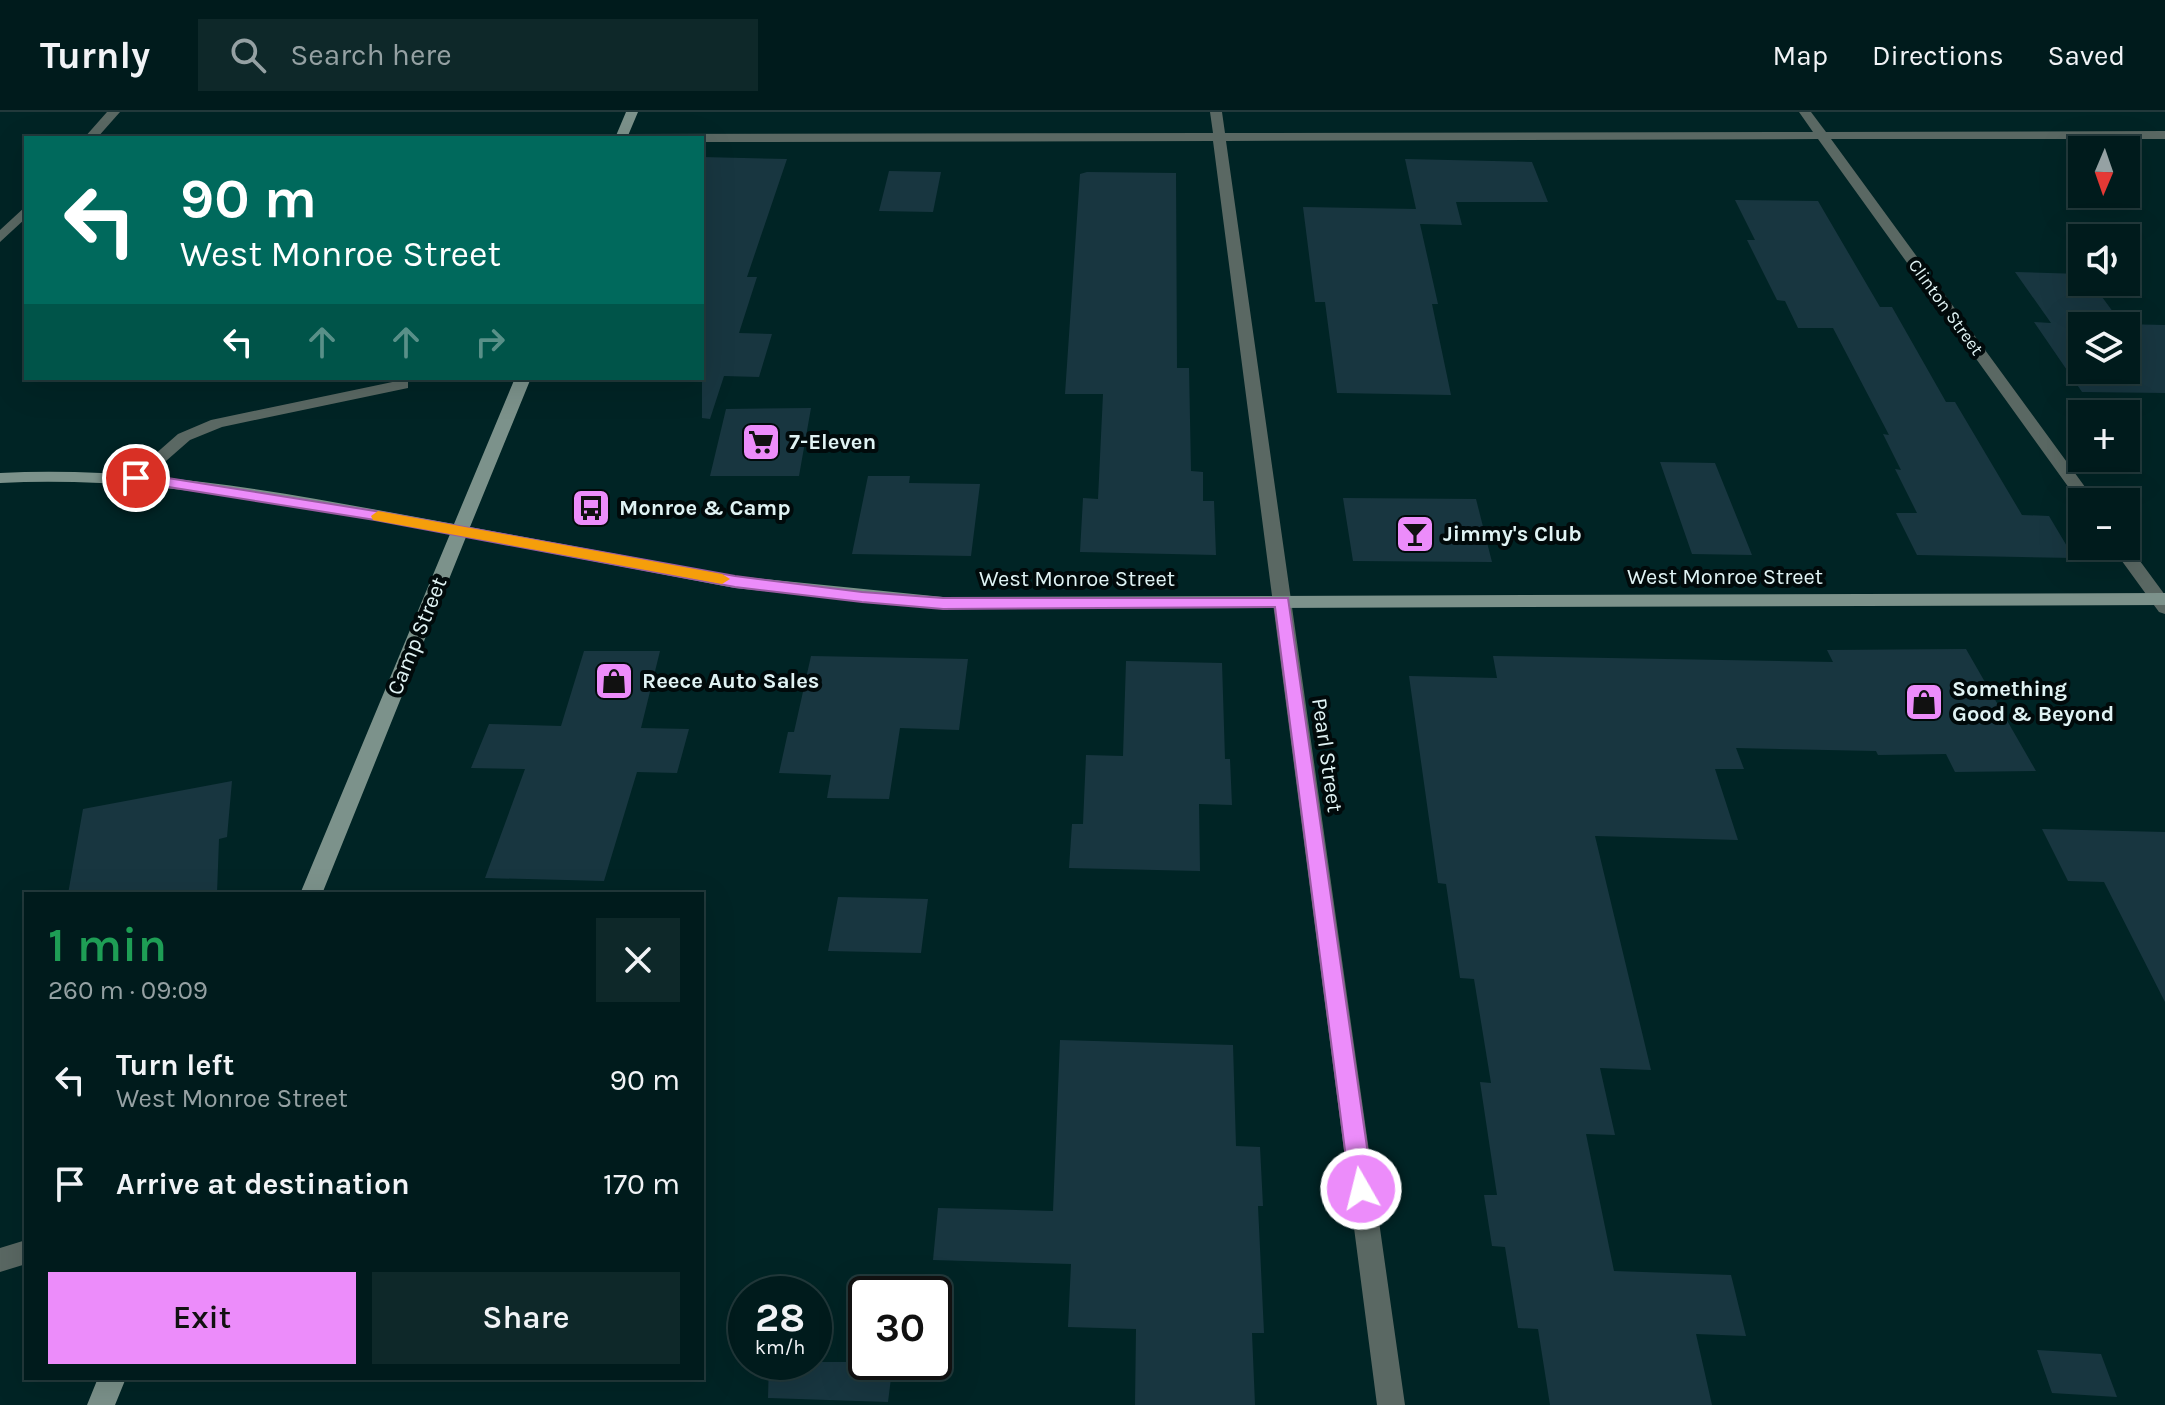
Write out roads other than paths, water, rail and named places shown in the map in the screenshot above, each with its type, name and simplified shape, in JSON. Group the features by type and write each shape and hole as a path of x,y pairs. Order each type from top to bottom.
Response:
{"main road":[{"path":"622,136 632,112"},
{"name":"Camp Street","path":"312,892 522,380"},
{"name":"West Monroe Street","path":"0,478 60,475 136,478 375,515 459,533 625,559 735,582 943,603 2163,602"},
{"path":"101,1405 111,1380"}],"street":[{"path":"92,136 114,112"},
{"name":"Pearl Street","path":"1216,112 1391,1405"},
{"name":"Clinton Street","path":"1805,112 2078,488"},
{"path":"704,138 2165,135"},
{"path":"0,238 24,212"},
{"path":"136,478 184,437 217,423 402,385"},
{"path":"2131,560 2163,602"},
{"path":"0,1260 24,1253"}],"place":[{"name":"7-Eleven","path":"761,442"},
{"name":"Monroe & Camp","path":"591,508"},
{"name":"Jimmy's Club","path":"1415,534"},
{"name":"Reece Auto Sales","path":"614,681"},
{"name":"Something Good & Beyond","path":"1924,702"}]}
